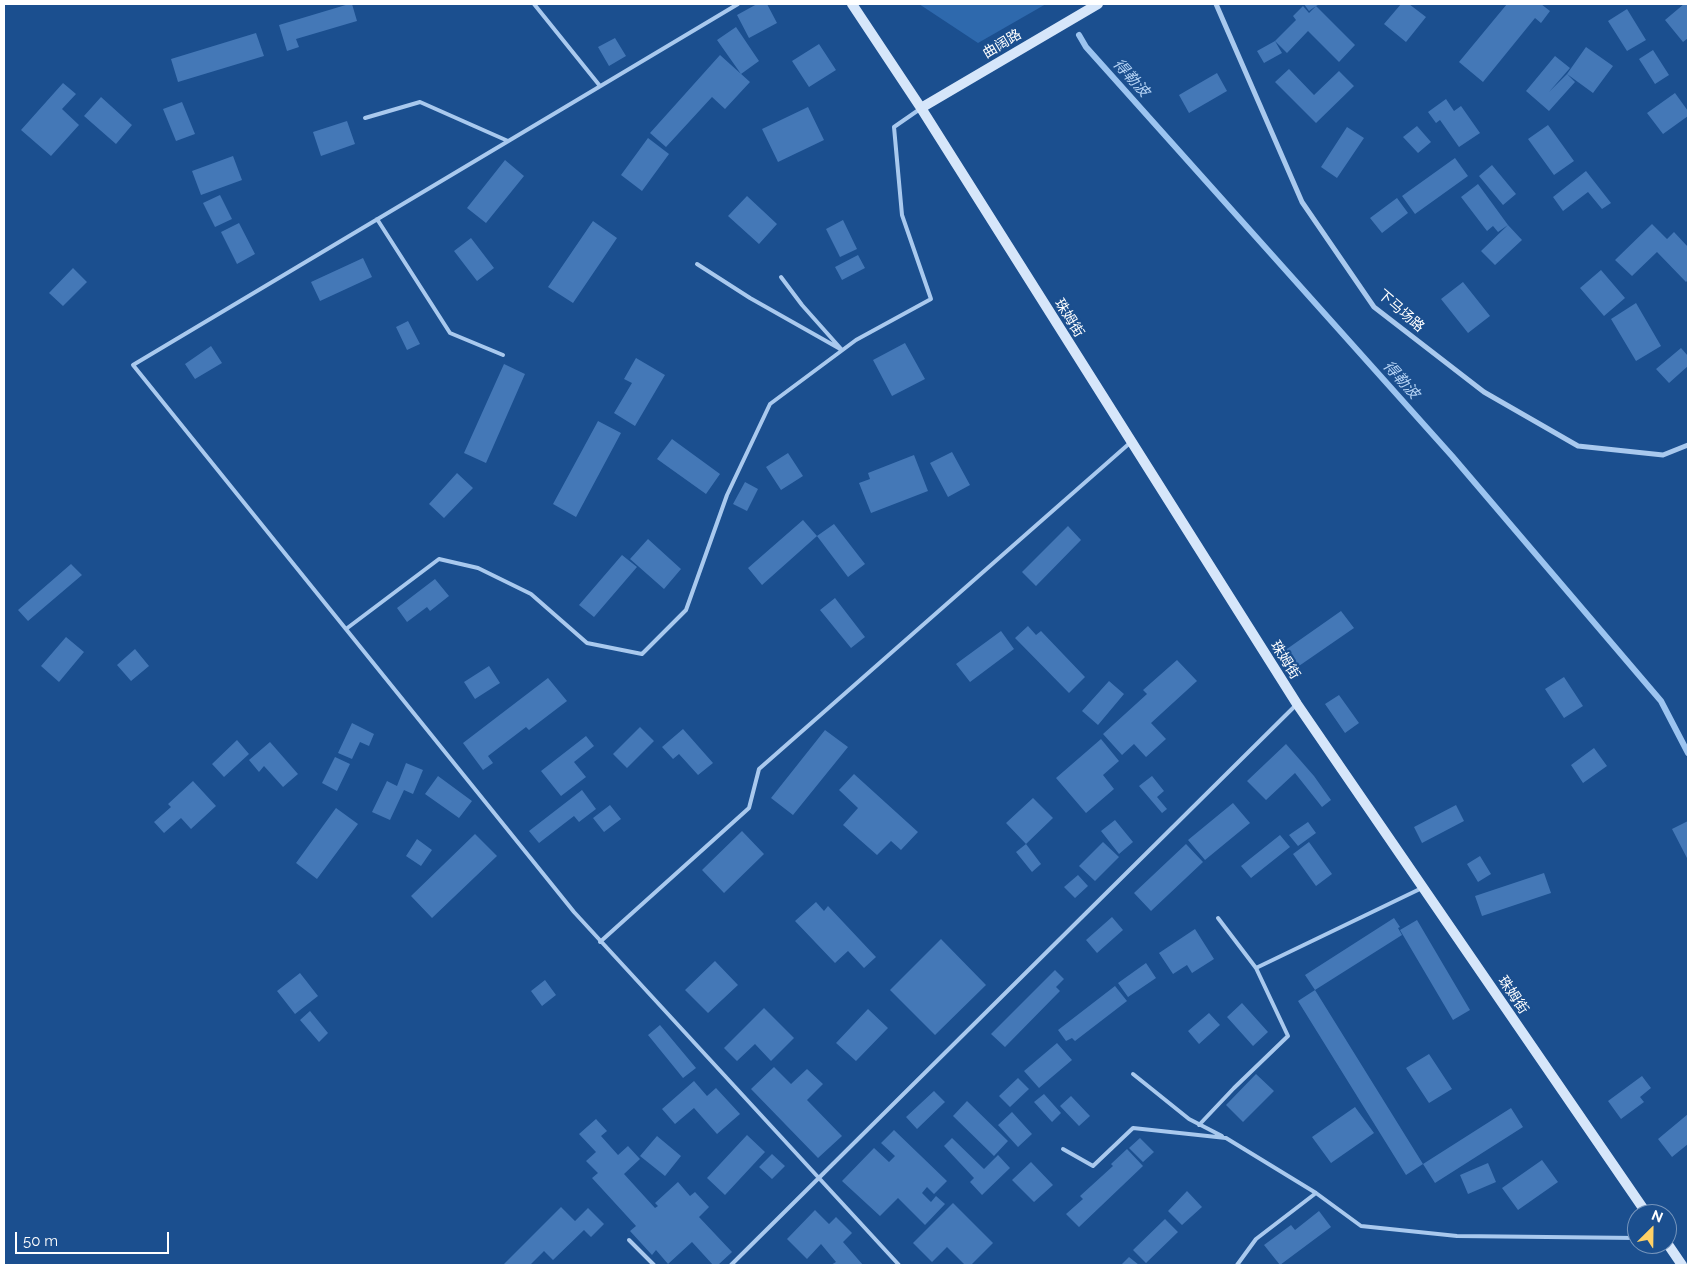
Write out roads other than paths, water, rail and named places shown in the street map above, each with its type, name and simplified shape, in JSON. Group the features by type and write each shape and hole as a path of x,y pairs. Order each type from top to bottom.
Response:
{"main road":[{"name":"珠姆街","path":"852,4 921,108 1297,704 1640,1204"},
{"name":"曲阔路","path":"921,108 1098,4"},
{"path":"1674,1254 1682,1265"}],"street":[{"name":"下马场路","path":"1216,4 1302,202 1374,307 1484,392 1578,446 1663,455 1688,445"}],"lane":[{"path":"534,4 600,86"},
{"path":"738,4 133,365 574,912 899,1265"},
{"path":"365,118 420,102 508,141"},
{"path":"346,629 439,559 478,568 531,594 587,643 642,654 686,610 727,495 770,404 856,340 931,299 902,215 894,127 921,108"},
{"path":"377,219 450,333 503,356"},
{"path":"697,264 750,298 842,350"},
{"path":"781,277 802,305 842,350"},
{"path":"600,942 749,808 759,769 1131,442"},
{"path":"732,1265 1297,704"},
{"path":"1256,968 1423,888"},
{"path":"1200,1125 1234,1088 1288,1036 1256,968 1218,918"},
{"path":"1133,1074 1189,1119 1226,1138 1316,1193 1361,1226 1457,1236 1627,1238"},
{"path":"1063,1149 1093,1166 1134,1128 1226,1138"},
{"path":"1237,1265 1256,1239 1316,1193"},
{"path":"629,1240 654,1265"}],"waterway":[{"name":"得勒波","path":"1079,35 1086,47 1452,456 1661,701 1688,753"}]}
